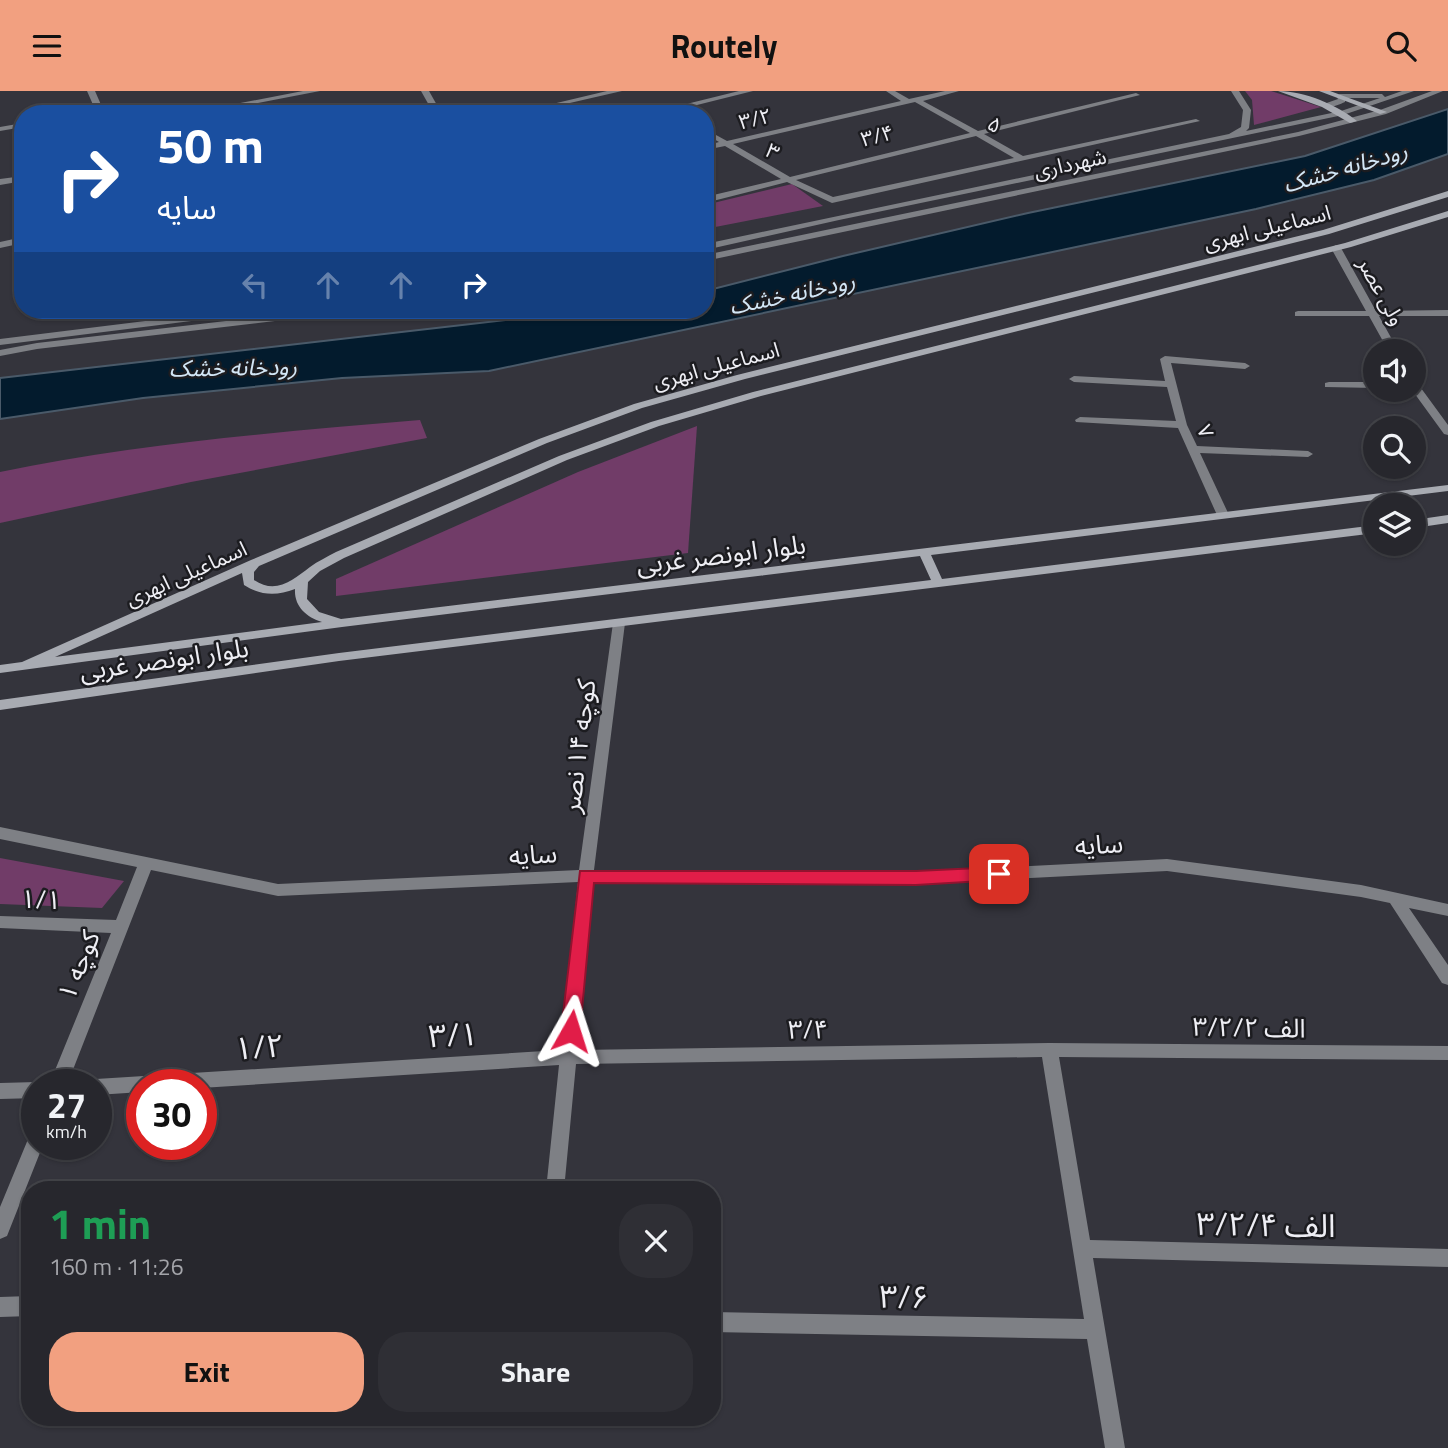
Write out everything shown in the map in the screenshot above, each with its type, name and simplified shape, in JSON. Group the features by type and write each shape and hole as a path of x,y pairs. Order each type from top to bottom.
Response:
{"main road":[{"path":"1282,91 1325,105 1353,121"},
{"path":"1323,91 1383,112"},
{"name":"اسماعیلی ابهری","path":"26,666 255,563 543,441 638,406 741,377 1326,232 1448,194"},
{"name":"اسماعیلی ابهری","path":"255,563 248,572 248,582 257,589 272,592 289,589 316,568 340,555 563,458 655,423 771,390 1336,248 1448,214"},
{"name":"بلوار ابونصر غربی","path":"0,669 342,623 1448,488"},
{"path":"1426,522 1448,519"},
{"name":"بلوار ابونصر غربی","path":"0,705 339,657 1363,531"},
{"path":"924,552 937,583"},
{"path":"302,581 300,600 314,615 342,623"}],"street":[{"path":"238,105 316,91"},
{"path":"553,105 618,91"},
{"path":"699,105 750,91"},
{"name":"۵","path":"890,91 1020,158"},
{"name":"۳/۲","path":"724,143 955,91"},
{"path":"1223,140 1245,128 1247,110 1235,91"},
{"name":"شهرداری","path":"714,256 1093,179 1353,121 1439,91"},
{"path":"1325,105 1339,103 1342,100 1340,96 1369,97 1409,92"},
{"name":"شهرداری","path":"714,245 839,217 1223,140 1343,113 1409,92"},
{"name":"۳/۴","path":"714,198 1136,95"},
{"name":"۳","path":"714,137 789,180 832,200 1196,121"},
{"path":"714,146 724,143"},
{"name":"ولی عصر","path":"1336,248 1387,339"},
{"path":"1298,314 1448,313"},
{"path":"0,342 183,319"},
{"path":"0,353 268,319"},
{"name":"۷","path":"1223,515 1182,425 1165,359 1245,366"},
{"path":"1074,379 1171,384"},
{"path":"1329,385 1363,385"},
{"path":"1426,402 1448,432"},
{"path":"1080,420 1182,425"},
{"path":"1193,449 1308,454"},
{"name":"کوچه ۱۴ نصر","path":"556,1181 586,876 618,623"},
{"name":"سایه","path":"0,833 278,890 586,876 916,878 1167,865 1361,891 1448,910"},
{"name":"کوچه ۱","path":"64,1069 146,864"},
{"path":"1396,900 1448,978"},
{"name":"۱/۱","path":"0,922 122,926"},
{"path":"1049,1050 1115,1448"},
{"name":"۳/۴","path":"568,1057 1049,1050"},
{"name":"۳/۲/۲ الف","path":"1049,1050 1448,1053"},
{"name":"۳/۱","path":"341,1070 568,1057"},
{"name":"۱/۲","path":"112,1086 341,1070"},
{"path":"0,1091 21,1090"},
{"path":"0,1230 28,1160"},
{"name":"۳/۲/۴ الف","path":"1082,1249 1448,1258"},
{"path":"0,1307 21,1306"},
{"name":"۳/۶","path":"721,1322 1095,1329"}],"shaded area":[{"path":"1245,91 1271,91 1321,107 1254,125 1252,100"},
{"path":"792,184 823,206 714,227 714,203"},
{"path":"420,420 427,438 191,482 0,523 0,472 157,446"},
{"path":"697,426 688,553 336,596 336,579 578,472"},
{"path":"0,858 124,881 102,908 0,904"}],"water":[{"name":"رودخانه خشک","path":"1448,109 1448,154 1374,180 1256,209 489,371 342,378 143,398 0,419 0,378 515,319 714,319 714,289 1028,213 1305,156"}],"route":[{"path":"571,1031 586,876 916,878 999,874"}]}
